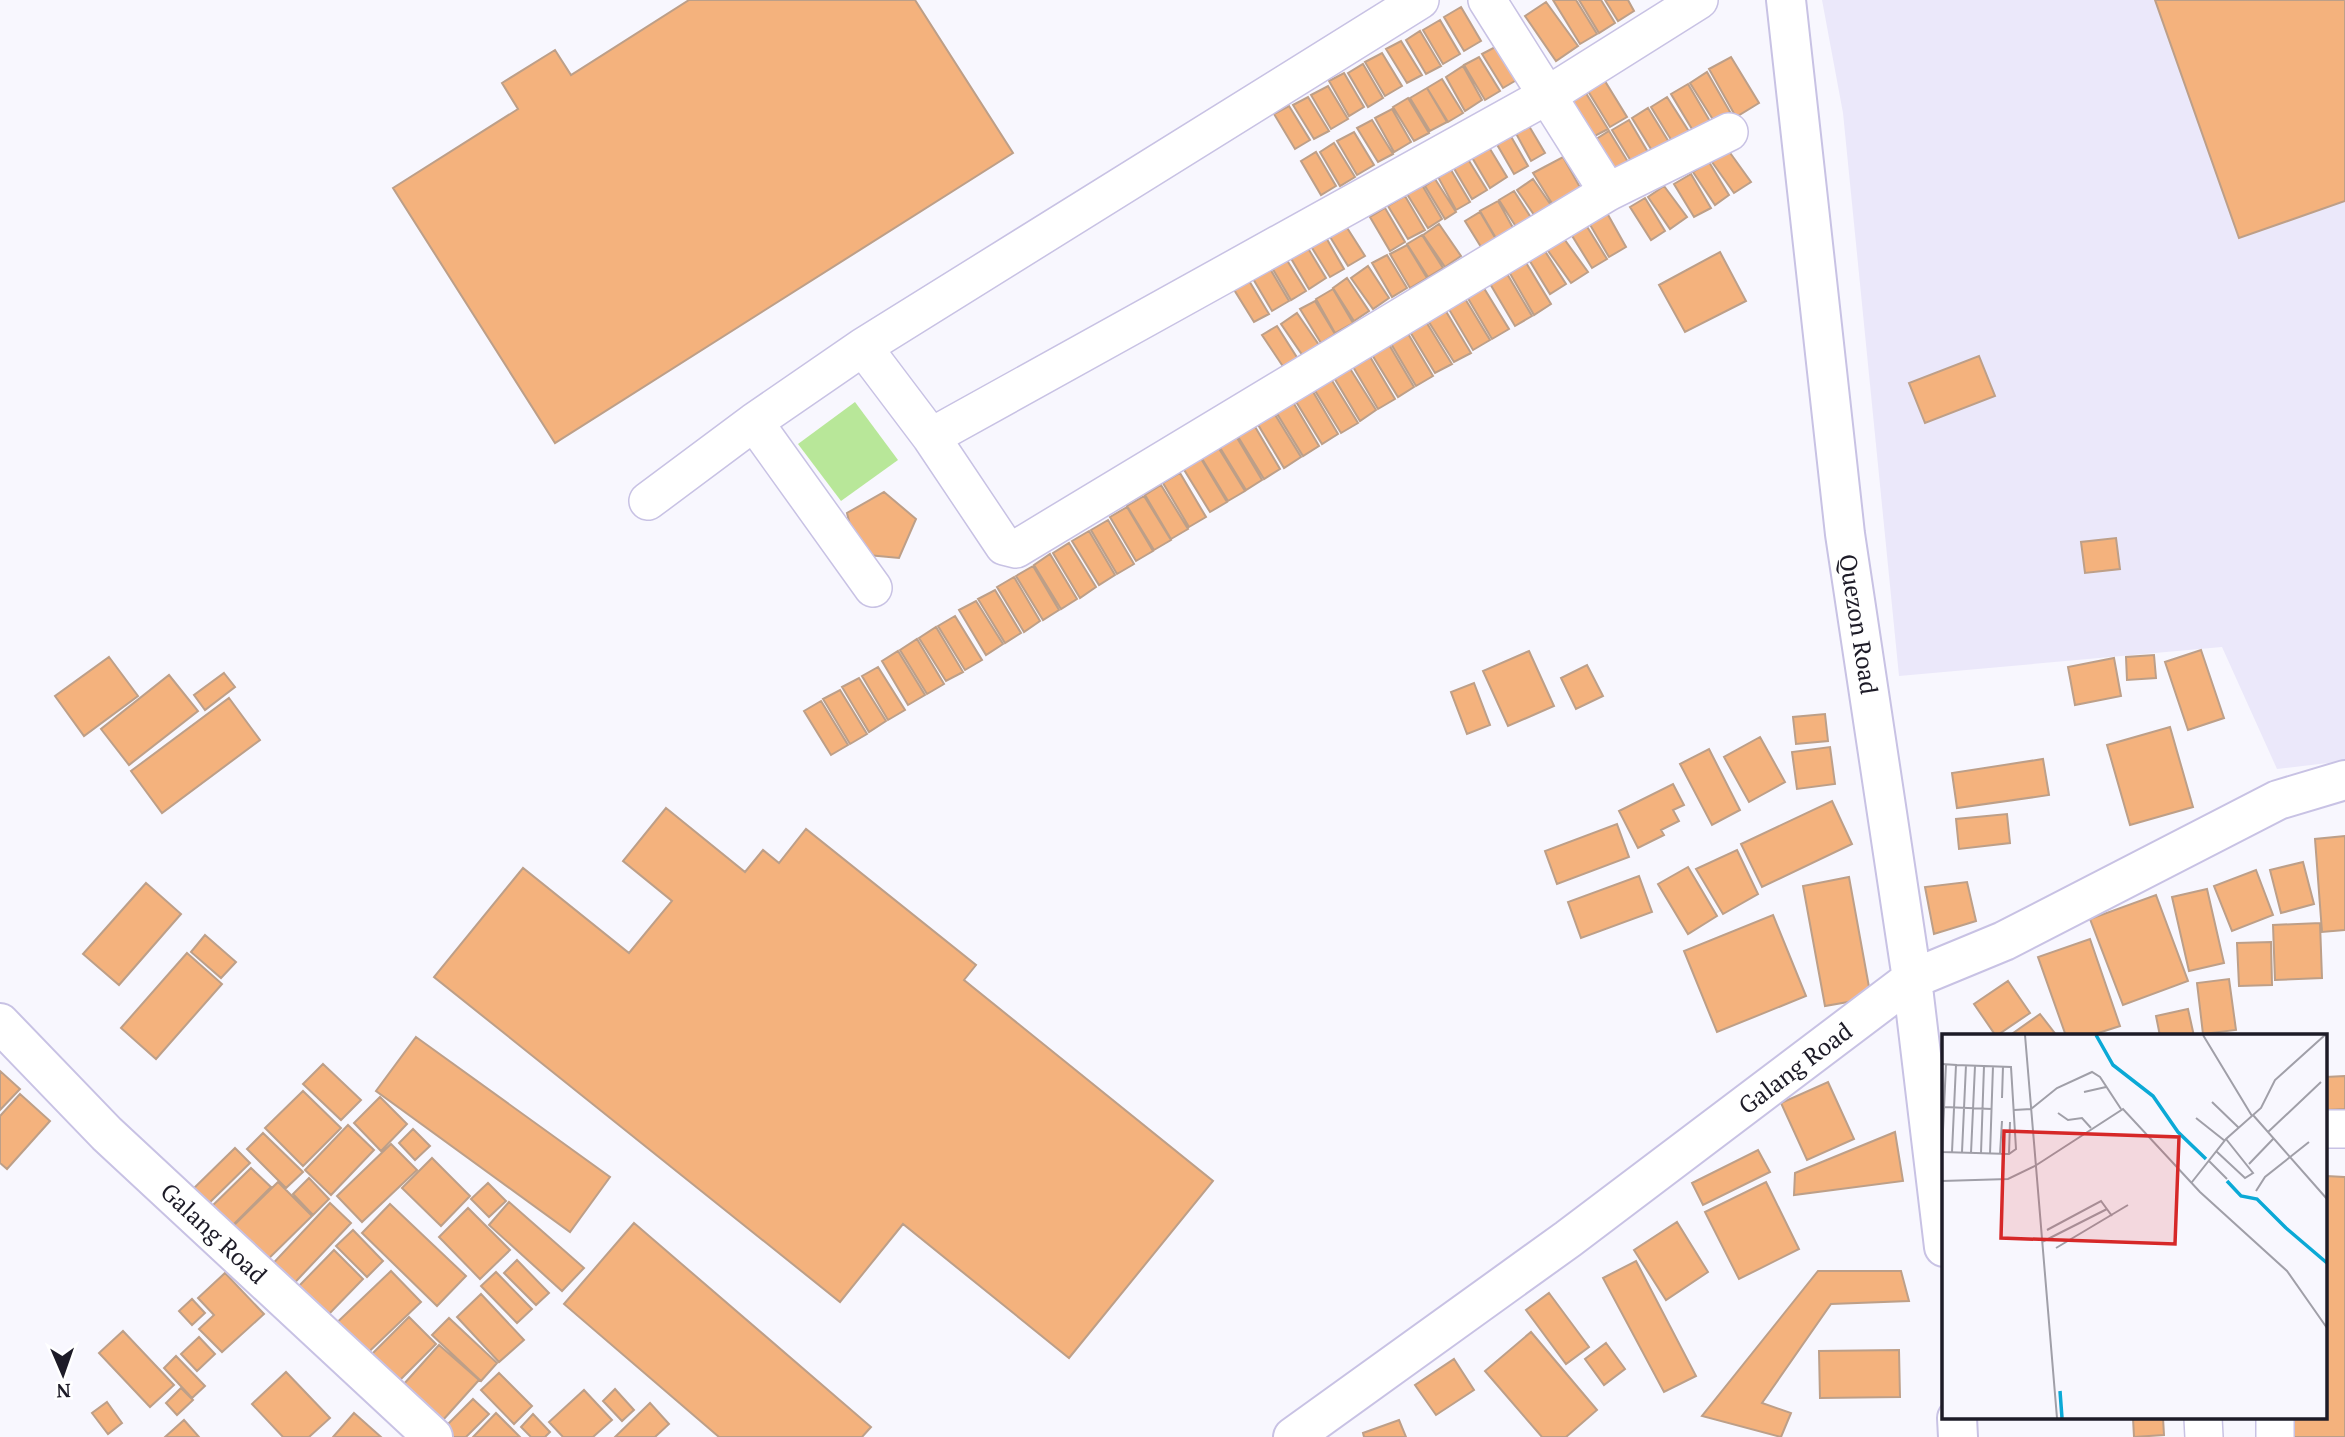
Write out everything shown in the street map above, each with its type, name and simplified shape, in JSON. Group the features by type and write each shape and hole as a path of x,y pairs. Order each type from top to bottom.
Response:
{"street":[{"path":"649,501 754,422 863,347 1420,0"},
{"path":"1487,0 1608,192"},
{"path":"931,438 1548,95 1699,0"},
{"name":"Quezon Road","path":"1786,0 1845,534 1912,979 1942,1230"},
{"path":"863,347 931,438 1004,546 1016,549 1608,192 1729,132"},
{"path":"754,422 873,588"},
{"name":"Galang Road","path":"1293,1437 1568,1239 1912,979 2004,941 2278,800 2345,780"},
{"name":"Galang Road","path":"0,1023 107,1134 433,1437"}],"shaded area":[{"path":"1822,0 2345,0 2345,761 2277,769 2222,647 1899,676 1843,113"}],"green space":[{"path":"855,402 898,460 841,501 798,444"}],"building":[{"path":"689,0 915,0 1013,153 555,443 393,188 518,109 502,83 555,50 571,75"},
{"path":"1553,0 1576,0 1597,34 1580,44"},
{"path":"1579,0 1601,0 1615,23 1599,33"},
{"path":"1605,0 1628,0 1634,11 1618,21"},
{"path":"2155,0 2345,0 2345,201 2239,238"},
{"path":"1546,2 1578,46 1556,61 1525,16"},
{"path":"1461,7 1481,41 1464,51 1444,17"},
{"path":"1440,20 1460,54 1443,64 1423,30"},
{"path":"1420,31 1441,66 1426,74 1406,40"},
{"path":"1401,41 1422,75 1407,83 1386,49"},
{"path":"1499,45 1520,78 1503,88 1482,54"},
{"path":"1382,53 1402,86 1385,96 1365,62"},
{"path":"1479,57 1500,91 1485,100 1464,65"},
{"path":"1731,57 1759,103 1736,117 1709,69"},
{"path":"1363,64 1383,98 1368,107 1348,73"},
{"path":"1463,66 1482,100 1465,111 1446,77"},
{"path":"1707,72 1733,117 1717,126 1690,83"},
{"path":"1344,73 1364,107 1349,116 1329,81"},
{"path":"1600,73 1627,117 1610,127 1583,83"},
{"path":"1442,79 1463,113 1448,122 1427,88"},
{"path":"1688,84 1714,128 1698,139 1671,94"},
{"path":"1581,85 1608,129 1591,138 1565,94"},
{"path":"1328,86 1348,119 1331,129 1311,95"},
{"path":"1427,88 1447,122 1430,131 1410,98"},
{"path":"1308,97 1329,131 1314,139 1293,105"},
{"path":"1667,97 1695,141 1678,151 1651,107"},
{"path":"1408,98 1429,133 1414,141 1393,107"},
{"path":"1289,106 1310,140 1295,149 1274,114"},
{"path":"1648,108 1675,152 1659,162 1632,118"},
{"path":"1392,109 1411,142 1394,152 1375,118"},
{"path":"1372,120 1393,154 1378,162 1357,128"},
{"path":"1629,120 1655,164 1639,174 1612,130"},
{"path":"1526,121 1545,153 1531,161 1513,128"},
{"path":"1609,131 1636,175 1619,184 1593,141"},
{"path":"1354,132 1374,165 1357,175 1337,141"},
{"path":"1509,133 1528,166 1514,174 1495,141"},
{"path":"1334,143 1355,177 1340,186 1320,152"},
{"path":"1487,144 1507,177 1490,188 1470,154"},
{"path":"1728,150 1751,182 1734,193 1712,162"},
{"path":"1316,152 1336,186 1321,195 1301,161"},
{"path":"1466,156 1487,190 1472,199 1452,165"},
{"path":"1563,157 1586,198 1558,213 1533,173"},
{"path":"1709,162 1729,195 1715,205 1693,172"},
{"path":"1451,170 1470,202 1456,210 1438,177"},
{"path":"1691,174 1711,208 1694,217 1674,184"},
{"path":"1435,179 1456,212 1445,219 1425,186"},
{"path":"1533,179 1555,211 1539,222 1517,190"},
{"path":"1422,185 1442,219 1428,228 1407,194"},
{"path":"1664,186 1687,217 1670,229 1648,197"},
{"path":"1514,191 1535,224 1520,233 1499,200"},
{"path":"1405,196 1425,230 1408,239 1388,206"},
{"path":"1645,198 1665,231 1651,240 1630,207"},
{"path":"1498,201 1517,235 1500,245 1480,211"},
{"path":"1385,208 1405,242 1390,251 1370,217"},
{"path":"1480,212 1500,246 1486,255 1465,221"},
{"path":"1607,213 1626,247 1609,257 1589,223"},
{"path":"1344,223 1365,256 1348,266 1327,232"},
{"path":"1439,224 1461,256 1445,267 1423,235"},
{"path":"1586,225 1607,259 1592,268 1571,234"},
{"path":"1324,234 1344,269 1330,277 1309,243"},
{"path":"1422,235 1443,268 1428,277 1407,244"},
{"path":"1562,236 1588,272 1571,283 1546,248"},
{"path":"1306,245 1326,278 1309,289 1289,255"},
{"path":"1407,245 1427,278 1410,288 1390,254"},
{"path":"1543,248 1566,284 1550,294 1528,258"},
{"path":"1720,252 1746,301 1685,332 1659,285"},
{"path":"1387,255 1407,288 1392,297 1372,263"},
{"path":"1285,257 1306,291 1291,300 1271,266"},
{"path":"1525,261 1551,304 1534,315 1508,270"},
{"path":"1368,266 1389,298 1373,309 1351,278"},
{"path":"1269,267 1289,301 1272,311 1252,277"},
{"path":"1506,272 1532,316 1515,326 1489,282"},
{"path":"1347,278 1369,311 1354,321 1333,288"},
{"path":"1248,279 1269,314 1254,322 1233,288"},
{"path":"1482,285 1509,329 1492,339 1466,295"},
{"path":"1333,289 1353,323 1335,333 1316,299"},
{"path":"1464,297 1490,340 1473,350 1447,306"},
{"path":"1315,301 1335,334 1321,343 1300,309"},
{"path":"1444,308 1471,353 1454,362 1427,319"},
{"path":"1297,313 1319,345 1303,356 1281,324"},
{"path":"1425,320 1452,364 1435,373 1409,330"},
{"path":"1277,326 1298,359 1284,368 1262,335"},
{"path":"1407,332 1433,376 1416,386 1390,342"},
{"path":"1388,343 1414,387 1398,397 1371,353"},
{"path":"1369,355 1395,399 1378,409 1352,365"},
{"path":"1979,356 1995,396 1925,423 1909,383"},
{"path":"1349,367 1376,410 1360,421 1333,376"},
{"path":"1331,379 1358,423 1341,433 1314,389"},
{"path":"1312,390 1338,434 1322,444 1295,400"},
{"path":"1293,402 1319,446 1303,456 1276,412"},
{"path":"1274,413 1301,457 1284,468 1257,423"},
{"path":"1254,425 1280,469 1264,479 1237,435"},
{"path":"1236,436 1262,480 1246,490 1219,446"},
{"path":"1218,447 1245,491 1228,501 1201,457"},
{"path":"1200,457 1227,502 1210,512 1183,468"},
{"path":"1180,473 1206,517 1189,527 1163,483"},
{"path":"1161,485 1188,529 1171,539 1145,495"},
{"path":"884,492 916,519 899,558 857,554 847,513"},
{"path":"1144,496 1171,540 1154,550 1127,506"},
{"path":"1127,507 1153,551 1136,561 1110,517"},
{"path":"1108,520 1134,564 1117,574 1091,530"},
{"path":"1089,531 1115,575 1099,585 1072,541"},
{"path":"2116,538 2120,569 2085,573 2081,542"},
{"path":"1069,543 1096,587 1080,598 1053,553"},
{"path":"1050,554 1077,599 1061,609 1034,565"},
{"path":"1033,566 1059,610 1043,620 1016,576"},
{"path":"1014,577 1040,621 1024,632 997,587"},
{"path":"995,590 1021,633 1005,643 978,599"},
{"path":"976,601 1003,644 986,655 959,610"},
{"path":"955,616 982,660 965,670 938,626"},
{"path":"936,627 963,672 946,681 919,638"},
{"path":"917,639 944,684 927,694 900,650"},
{"path":"2201,650 2224,718 2188,730 2165,662"},
{"path":"898,651 925,695 908,705 882,661"},
{"path":"1529,651 1554,706 1508,726 1483,671"},
{"path":"2154,655 2156,678 2127,680 2126,657"},
{"path":"109,657 138,696 84,736 55,696"},
{"path":"2114,658 2121,696 2075,705 2068,667"},
{"path":"1587,665 1603,696 1576,709 1561,678"},
{"path":"878,667 905,710 888,720 862,676"},
{"path":"224,673 235,687 205,710 194,695"},
{"path":"169,675 198,711 129,765 101,729"},
{"path":"859,678 886,721 869,732 842,687"},
{"path":"1474,683 1490,725 1467,734 1451,692"},
{"path":"840,690 867,734 850,744 823,699"},
{"path":"229,698 260,740 162,813 131,771"},
{"path":"821,701 848,745 831,755 804,711"},
{"path":"1825,714 1828,741 1796,744 1793,717"},
{"path":"2170,727 2193,807 2130,825 2107,745"},
{"path":"1760,737 1785,782 1749,802 1724,757"},
{"path":"1830,747 1835,784 1797,789 1792,752"},
{"path":"1709,749 1740,810 1712,825 1680,764"},
{"path":"2043,759 2049,795 1957,808 1952,773"},
{"path":"1673,784 1684,805 1673,810 1679,821 1661,830 1664,835 1638,848 1619,811"},
{"path":"1832,801 1852,844 1762,887 1741,844"},
{"path":"666,808 745,872 763,850 779,863 806,829 976,965 964,980 1213,1181 1069,1358 903,1224 840,1302 434,977 523,868 629,953 672,901 623,861"},
{"path":"2007,814 2010,843 1959,849 1956,819"},
{"path":"1617,824 1629,857 1557,884 1545,851"},
{"path":"2345,836 2345,930 2322,932 2315,839"},
{"path":"1737,850 1758,894 1723,914 1696,869"},
{"path":"2303,862 2314,904 2281,913 2270,870"},
{"path":"1688,867 1717,916 1688,934 1658,884"},
{"path":"2256,870 2273,915 2232,931 2214,886"},
{"path":"1639,876 1652,912 1581,938 1568,902"},
{"path":"1849,877 1871,998 1825,1006 1803,886"},
{"path":"1967,882 1976,921 1934,934 1925,887"},
{"path":"146,883 181,914 119,985 83,954"},
{"path":"2207,889 2224,963 2189,971 2172,897"},
{"path":"2156,895 2188,981 2123,1005 2090,919"},
{"path":"1773,915 1806,996 1717,1032 1684,951"},
{"path":"2320,923 2322,978 2275,980 2273,925"},
{"path":"205,935 236,962 221,978 191,952"},
{"path":"2090,939 2120,1026 2095,1034 2065,1034 2038,957"},
{"path":"2271,942 2272,985 2239,986 2237,943"},
{"path":"187,953 222,984 156,1059 121,1028"},
{"path":"2229,979 2236,1030 2203,1034 2197,983"},
{"path":"2008,981 2030,1013 1999,1034 1995,1034 1974,1004"},
{"path":"2188,1009 2194,1034 2160,1034 2156,1016"},
{"path":"2040,1014 2055,1034 2012,1034"},
{"path":"416,1037 610,1177 570,1232 376,1091"},
{"path":"323,1064 361,1100 341,1120 303,1084"},
{"path":"0,1071 20,1089 0,1110"},
{"path":"2345,1076 2345,1122 2344,1109 2328,1110 2328,1077"},
{"path":"1828,1082 1854,1139 1807,1160 1781,1103"},
{"path":"303,1091 341,1128 303,1166 265,1128"},
{"path":"20,1094 50,1121 7,1169 0,1163 0,1116"},
{"path":"380,1097 407,1124 381,1151 354,1123"},
{"path":"348,1125 374,1150 331,1195 305,1170"},
{"path":"413,1129 430,1146 415,1160 399,1143"},
{"path":"1895,1132 1903,1181 1794,1195 1795,1173"},
{"path":"263,1133 303,1172 286,1188 247,1149"},
{"path":"391,1144 417,1170 362,1222 337,1196"},
{"path":"235,1148 250,1163 207,1205 192,1190"},
{"path":"1758,1150 1770,1172 1703,1205 1692,1183"},
{"path":"432,1158 470,1196 441,1226 402,1188"},
{"path":"251,1168 271,1187 229,1229 209,1209"},
{"path":"2328,1176 2345,1177 2345,1437 2286,1437 2287,1420 2328,1420"},
{"path":"309,1178 329,1199 313,1215 293,1194"},
{"path":"278,1182 312,1216 256,1271 222,1237"},
{"path":"1766,1182 1799,1249 1739,1279 1705,1212"},
{"path":"488,1183 506,1201 489,1217 471,1199"},
{"path":"509,1202 584,1268 562,1291 489,1225"},
{"path":"330,1203 351,1223 285,1293 264,1273"},
{"path":"390,1204 466,1276 437,1306 362,1233"},
{"path":"468,1208 510,1250 480,1279 439,1237"},
{"path":"1677,1222 1708,1272 1666,1300 1634,1250"},
{"path":"634,1223 871,1427 862,1437 719,1437 564,1304"},
{"path":"353,1230 383,1261 367,1277 336,1246"},
{"path":"334,1250 363,1279 327,1316 297,1288"},
{"path":"517,1260 549,1293 536,1305 504,1273"},
{"path":"1636,1261 1696,1376 1664,1392 1603,1278"},
{"path":"391,1271 421,1302 357,1363 327,1332"},
{"path":"1818,1271 1901,1271 1909,1301 1831,1304 1762,1403 1791,1413 1781,1437 1702,1416"},
{"path":"496,1272 532,1309 517,1323 481,1286"},
{"path":"225,1273 264,1314 222,1352 199,1329 214,1315 198,1298"},
{"path":"1549,1293 1589,1347 1566,1364 1526,1310"},
{"path":"481,1294 524,1340 499,1362 457,1317"},
{"path":"192,1299 205,1313 192,1325 179,1311"},
{"path":"409,1317 436,1344 390,1390 363,1363"},
{"path":"449,1318 497,1363 481,1381 432,1335"},
{"path":"123,1331 174,1385 150,1407 99,1353"},
{"path":"1531,1332 1597,1410 1566,1437 1542,1437 1485,1371"},
{"path":"199,1337 215,1354 197,1371 181,1354"},
{"path":"1606,1343 1625,1369 1604,1385 1585,1359"},
{"path":"439,1345 479,1380 434,1430 394,1395"},
{"path":"1899,1350 1900,1397 1820,1398 1819,1351"},
{"path":"176,1356 205,1386 192,1398 164,1368"},
{"path":"1454,1359 1474,1390 1436,1415 1415,1385"},
{"path":"286,1372 330,1418 309,1437 283,1437 252,1404"},
{"path":"499,1373 532,1406 514,1424 481,1390"},
{"path":"181,1388 193,1400 177,1415 166,1403"},
{"path":"615,1389 634,1410 622,1421 603,1401"},
{"path":"584,1390 612,1420 593,1437 563,1437 549,1422"},
{"path":"473,1399 489,1414 466,1437 447,1437 441,1431"},
{"path":"107,1402 122,1423 108,1434 92,1413"},
{"path":"650,1403 669,1424 655,1437 615,1437"},
{"path":"354,1413 381,1437 333,1437"},
{"path":"496,1413 520,1437 473,1437"},
{"path":"533,1414 550,1432 545,1437 531,1437 521,1427"},
{"path":"184,1420 199,1437 165,1437"},
{"path":"1399,1420 1406,1437 1364,1437 1363,1433"},
{"path":"2133,1420 2163,1420 2164,1435 2134,1437"}]}
